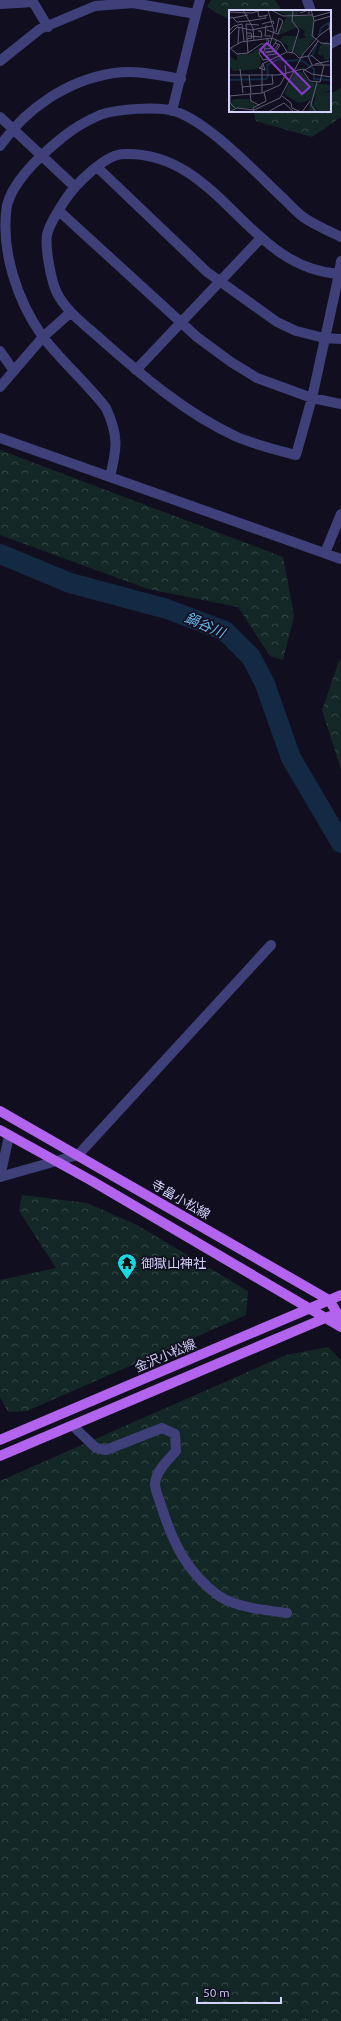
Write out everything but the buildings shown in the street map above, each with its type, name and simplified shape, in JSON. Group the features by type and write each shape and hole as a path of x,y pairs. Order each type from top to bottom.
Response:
{"main road":[{"name":"寺畠小松線","path":"0,1111 329,1300 340,1315"},
{"path":"0,1130 341,1327"},
{"name":"金沢小松線","path":"0,1440 341,1295"},
{"path":"0,1456 325,1318 340,1315"}],"street":[{"path":"172,111 200,0"},
{"path":"307,0 311,10"},
{"path":"0,4 33,2 48,27"},
{"path":"0,61 40,29 48,27 95,6 133,3 196,14"},
{"path":"331,43 341,38"},
{"path":"0,146 12,128 29,112 84,79 116,73 149,73 181,79"},
{"path":"110,477 117,439 113,421 106,408 44,337 21,299 11,274 4,248 3,223 7,204 28,170 70,132 86,121 102,114 139,108 172,111 187,116 225,145 305,219 341,237"},
{"path":"0,117 74,186"},
{"path":"340,274 324,273 299,264 270,247 204,182 182,168 147,155 121,154 97,167 74,186 47,235 49,264 56,292 71,312 136,370 169,397 207,421 239,437 296,454 312,398 324,338 340,274 341,261"},
{"path":"97,167 207,272 220,282 277,322 296,331 324,338 341,339"},
{"path":"59,211 182,322 231,362 257,378 312,398 341,404"},
{"path":"136,370 261,238"},
{"path":"0,387 44,337 71,312"},
{"path":"0,351 14,371"},
{"path":"0,438 341,559"},
{"path":"325,553 341,514"},
{"path":"9,1136 0,1177 78,1155 271,945"},
{"path":"73,1426 96,1448 106,1450 162,1428 175,1434 176,1451 160,1470 155,1485 170,1536 181,1556 200,1578 220,1596 239,1604 287,1613"}],"green space":[{"path":"211,0 275,0 281,10 229,10 229,19 207,7"},
{"path":"341,88 341,117 312,137 256,121 253,112 331,112 331,93"},
{"path":"0,450 283,557 294,616 283,660 270,656 238,607 148,589 0,535"},
{"path":"341,660 341,770 322,710 339,661"},
{"path":"22,1195 87,1203 137,1225 248,1291 246,1315 27,1411 8,1412 0,1397 0,1280 56,1268 19,1211"},
{"path":"328,1347 341,1360 341,2021 0,2021 0,1481 286,1355"}],"waterway":[{"name":"鍋谷川","path":"0,554 70,583 167,609 225,631 251,657 265,684 291,758 341,843"}],"place":[{"name":"御獄山神社","path":"127,1280"}]}
